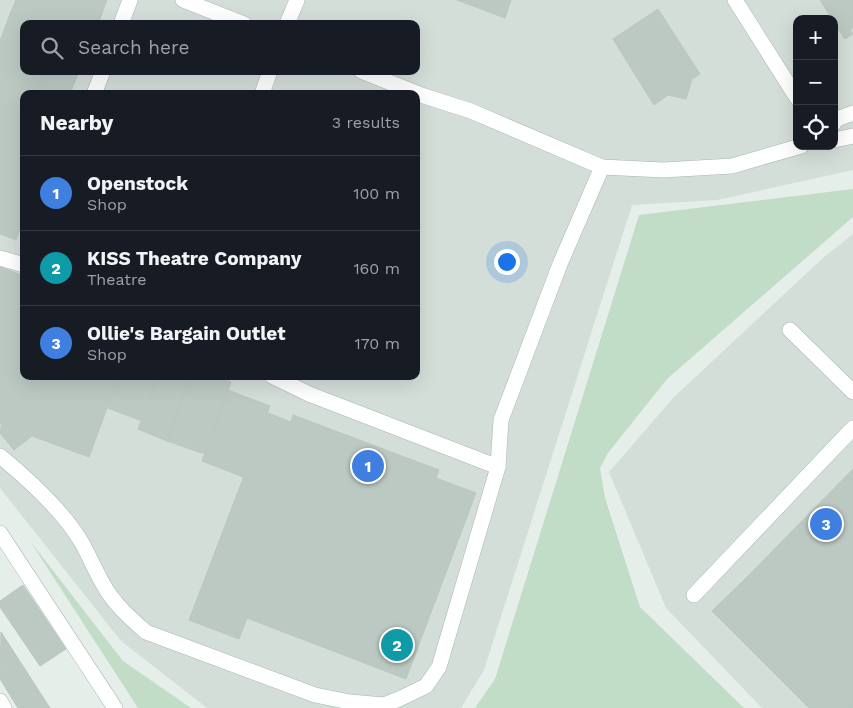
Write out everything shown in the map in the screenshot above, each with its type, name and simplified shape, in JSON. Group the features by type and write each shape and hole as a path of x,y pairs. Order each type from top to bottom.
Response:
{"street":[{"path":"122,20 130,0"},
{"path":"183,0 234,20"},
{"path":"289,20 297,0"},
{"path":"735,0 793,92"},
{"path":"96,90 101,75"},
{"path":"263,90 269,75"},
{"path":"372,75 409,90"},
{"path":"420,94 471,111 602,167 662,170 732,166 793,148"},
{"path":"838,119 853,113"},
{"path":"838,139 853,136"},
{"path":"0,456 24,477 81,541 103,585 126,614 146,632 315,695 350,702 384,704 426,686 439,667 498,466 501,420 560,264 602,167"},
{"path":"0,258 20,264"},
{"path":"790,330 853,392"},
{"path":"280,380 310,394 498,466"},
{"path":"694,595 853,428"},
{"path":"0,533 115,708"},
{"path":"0,701 4,708"}],"shaded area":[{"path":"0,0 853,0 853,170 717,200 632,205 484,670 461,708 207,708 121,641 0,488"},
{"path":"853,234 853,708 762,708 666,608 609,472 674,397 824,257"}],"green space":[{"path":"853,189 853,217 667,379 608,453 600,468 605,498 640,607 744,708 475,708 495,679 639,215"},
{"path":"30,541 123,661 191,708 138,708"}],"building":[{"path":"16,0 107,0 100,20 24,20 10,14"},
{"path":"457,0 511,0 505,18"},
{"path":"820,0 853,0 853,28 850,29 853,34 845,39 838,29 838,15 829,15"},
{"path":"658,9 700,74 692,79 686,99 668,95 654,105 613,39"},
{"path":"10,14 24,20 20,20 20,75 77,75 72,90 51,90 0,70 0,41"},
{"path":"0,70 51,90 20,90 20,230 16,240 0,234"},
{"path":"0,267 20,274 20,380 118,380 89,457 32,436 14,450 0,433 2,424 0,424"},
{"path":"118,380 157,380 142,421 108,408"},
{"path":"156,380 190,380 167,441 138,429"},
{"path":"190,380 225,380 231,382 205,454 167,441"},
{"path":"228,390 270,406 243,477 202,461"},
{"path":"268,413 291,422 293,415 439,470 436,478 476,493 406,679 247,618 239,639 189,620"},
{"path":"853,469 853,686 745,579"},
{"path":"745,579 853,686 853,708 809,708 712,611"},
{"path":"23,585 66,649 40,666 0,607 0,601"},
{"path":"1,632 50,708 18,708 0,679"}],"place":[{"name":"Openstock","path":"368,466"},
{"name":"Ollie's Bargain Outlet","path":"826,524"},
{"name":"KISS Theatre Company","path":"397,645"}]}
